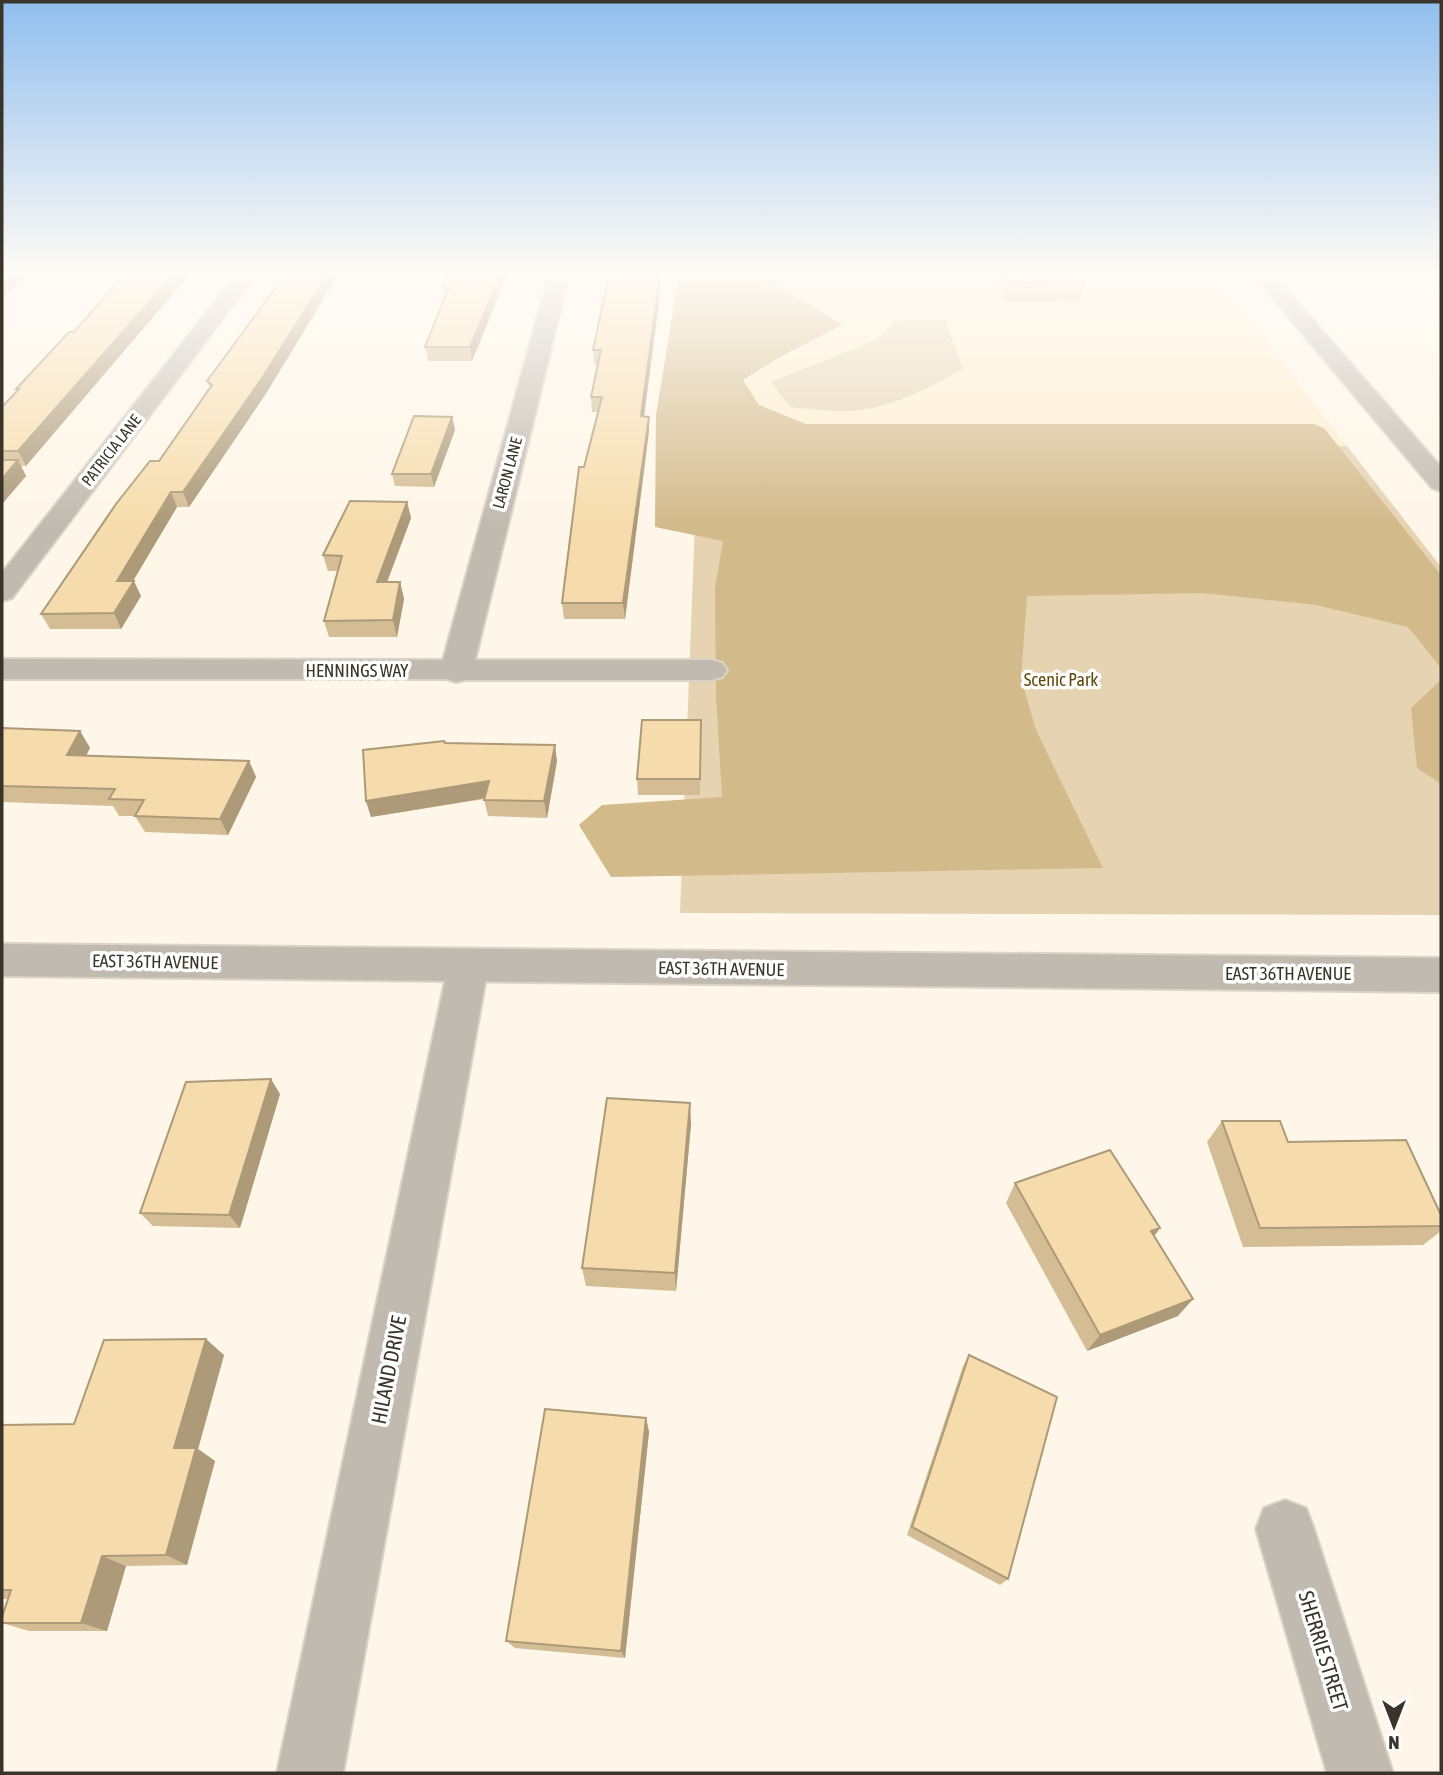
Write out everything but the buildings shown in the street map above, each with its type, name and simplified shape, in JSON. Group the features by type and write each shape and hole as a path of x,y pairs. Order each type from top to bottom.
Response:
{"street":[{"name":"PATRICIA LANE","path":"2,592 182,358"},
{"name":"LARON LANE","path":"456,672 538,358"},
{"path":"1334,358 1441,482"},
{"name":"HENNINGS WAY","path":"2,669 456,672 711,670"},
{"name":"EAST 36TH AVENUE","path":"2,960 468,967 1441,975"},
{"name":"HILAND DRIVE","path":"310,1773 468,967"},
{"name":"SHERRIE STREET","path":"1285,1529 1360,1773"}],"shaded area":[{"path":"665,358 778,358 743,380 759,405 806,424 1313,424 1324,428 1441,575 1441,668 1408,627 1316,605 1203,593 1027,596 1021,679 1036,730 1103,868 611,877 579,825 602,805 722,797 716,697 715,588 723,541 655,527 656,415"},
{"path":"705,358 1278,358 1347,446 698,444"},
{"path":"1441,680 1441,784 1417,768 1411,708"}],"green space":[{"path":"831,358 959,358 963,369 891,403 860,410 790,407 771,382"},
{"name":"Scenic Park","path":"698,444 1347,446 1441,567 1441,915 680,913"}]}
